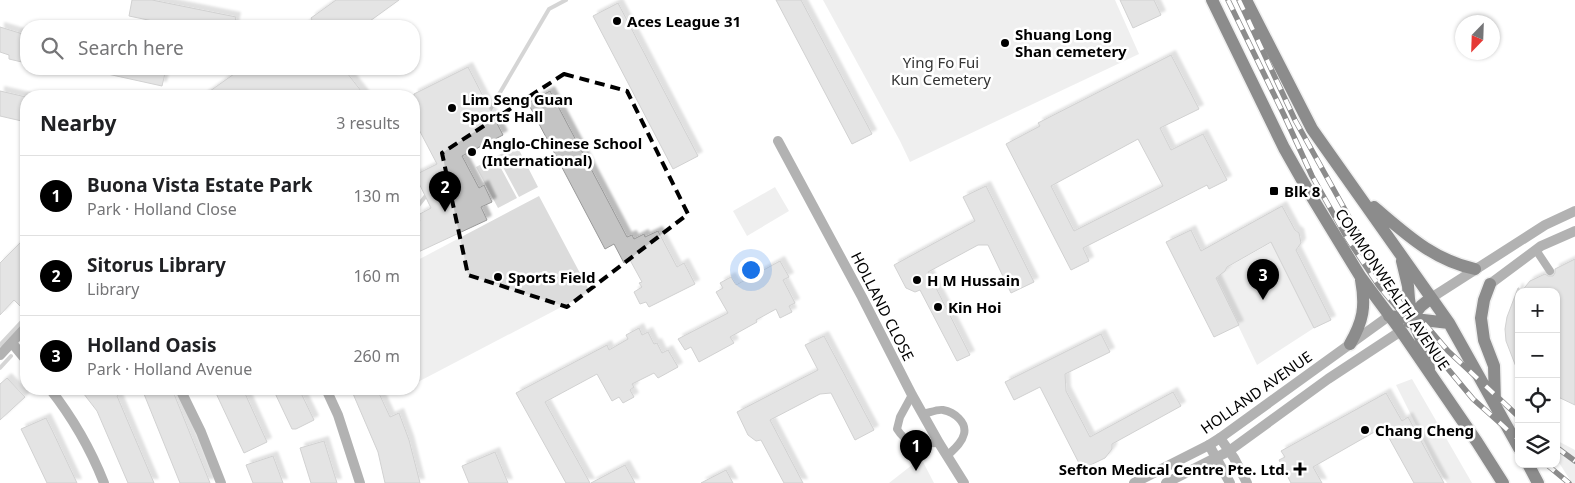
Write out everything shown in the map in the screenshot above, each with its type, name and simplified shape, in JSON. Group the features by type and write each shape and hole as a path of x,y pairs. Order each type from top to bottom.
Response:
{"main road":[{"name":"COMMONWEALTH AVENUE","path":"1212,0 1284,148 1360,276 1401,331 1503,483"},
{"name":"COMMONWEALTH AVENUE","path":"1246,0 1312,129 1449,324 1515,441"},
{"path":"1358,194 1417,244 1461,266 1475,269"},
{"path":"1399,251 1408,286 1412,318 1426,351 1430,374"},
{"path":"1350,344 1358,330 1363,315 1364,295 1360,276"},
{"path":"1490,284 1484,300 1481,318 1484,340 1494,366 1495,404"},
{"path":"1401,331 1421,306 1431,298"},
{"path":"1389,316 1449,324"},
{"path":"1530,468 1538,483"}],"street":[{"name":"HOLLAND CLOSE","path":"778,141 862,297 912,395 964,483"},
{"path":"1431,298 1545,226 1575,211"},
{"path":"1490,284 1536,250 1575,231"},
{"name":"HOLLAND AVENUE","path":"1134,483 1220,438 1389,316"},
{"name":"HOLLAND AVENUE","path":"1166,483 1229,451 1328,379 1401,331"},
{"path":"0,355 20,334"},
{"path":"12,343 20,353"},
{"path":"54,395 74,424 104,483"},
{"path":"183,395 201,432 221,483"},
{"path":"329,395 338,415 360,483"},
{"path":"1220,438 1247,483"},
{"path":"1209,445 1230,483"}],"lane":[{"path":"1536,250 1550,271"},
{"path":"912,395 898,424 897,429 901,436 916,444 939,442"},
{"path":"923,414 942,410 952,413 962,422 964,432 962,439 947,456"}],"highlighted area":[{"path":"564,74 627,91 688,214 567,307 468,275 442,153"}],"green space":[{"name":"Ying Fo Fui Kun Cemetery","path":"823,0 1115,0 1139,54 910,162"},
{"path":"517,146 538,187 519,197 497,156"},
{"path":"495,157 517,198 498,208 476,167"},
{"path":"775,187 789,211 747,236 733,211"},
{"name":"Sports Field","path":"539,196 590,292 420,381 420,259"},
{"path":"1276,240 1277,254 1314,328 1257,365 1214,275"},
{"path":"1412,379 1472,483 1447,483 1436,465 1396,385"},
{"path":"1560,442 1575,450 1575,483 1572,483 1560,464"},
{"path":"921,458 934,483 889,483"}],"building":[{"path":"132,0 152,0 236,17 235,20 148,20 129,16"},
{"path":"336,0 399,0 371,20 312,20 311,18"},
{"path":"776,0 801,0 872,134 852,144"},
{"path":"1120,0 1154,0 1161,15 1133,28"},
{"path":"618,3 698,156 673,169 593,16"},
{"path":"0,27 20,33 20,62 9,59 9,55 0,52"},
{"path":"1171,55 1199,109 1160,128 1171,150 1203,134 1227,180 1209,189 1207,185 1083,248 1089,261 1071,270 1006,144 1040,126 1038,123","holes":["1138,139 1163,186 1074,231 1051,186"]},
{"path":"468,67 503,135 462,156 479,188 484,185 492,202 481,207 487,220 420,251 420,214 431,208 420,185 420,172 437,164 420,131 420,91"},
{"path":"112,75 165,75 162,86"},
{"path":"233,75 349,75 360,90 211,90"},
{"path":"0,91 20,96 20,121 0,116"},
{"path":"550,91 627,237 632,235 634,239 644,234 645,237 658,231 677,267 684,263 695,284 649,307 646,302 640,304 634,292 642,287 639,283 642,282 630,260 624,263 614,244 605,249 528,103"},
{"path":"986,186 1034,282 1011,293 988,245 978,245 928,272 970,355 957,361 920,290 915,292 906,288 894,265 975,221 963,197"},
{"path":"1282,206 1295,230 1299,233 1301,243 1296,250 1331,320 1314,328 1271,242 1227,267 1216,278 1239,325 1214,337 1166,242 1191,230 1201,251"},
{"path":"20,243 20,306 14,300 0,315 0,263"},
{"path":"1575,259 1575,405 1560,398 1560,288 1524,288 1530,281 1545,274 1553,276 1555,269"},
{"path":"780,261 789,277 783,280 795,303 789,306 792,312 780,318 776,309 730,337 734,343 699,362 691,347 685,350 678,339 728,313 716,292 723,288 720,283 731,277 736,285"},
{"path":"1515,296 1515,364 1506,341 1507,317"},
{"path":"639,328 642,335 648,332 654,344 657,343 662,353 668,350 678,367 658,378 654,373 632,384 634,387 630,390 634,397 623,403 619,397 612,401 597,374 545,402 590,483 566,483 516,393 607,345 609,350 628,339 626,335"},
{"path":"1101,334 1110,352 1065,374 1066,391 1090,437 1173,392 1181,406 1112,444 1112,449 1105,458 1082,469 1040,387 1014,400 1005,382"},
{"path":"824,336 874,430 855,440 831,393 820,394 770,420 803,483 784,483 761,440 756,441 748,435 737,412 818,370 805,345"},
{"path":"7,378 20,392 20,395 25,397 0,420 0,384"},
{"path":"1386,393 1402,421 1408,417 1444,483 1414,483 1383,427 1313,467 1322,483 1291,483 1279,460 1285,457 1281,451"},
{"path":"85,395 118,395 117,396 154,483 128,483 97,411"},
{"path":"144,395 174,395 210,483 180,483"},
{"path":"217,395 246,395 267,442 244,453"},
{"path":"276,395 302,395 314,420 296,429 292,429"},
{"path":"354,395 380,395 390,417 399,413 409,440 420,483 385,483 378,452"},
{"path":"46,418 77,483 47,483 21,429"},
{"path":"324,441 337,483 311,483 300,448"},
{"path":"495,452 508,483 469,483 462,466"},
{"path":"273,456 283,483 253,483 246,465"},
{"path":"625,465 635,483 591,483"},
{"path":"726,470 733,483 701,483"}],"waterway":[{"path":"488,113 549,9 566,0"},
{"path":"420,203 428,193"},
{"path":"0,345 20,323"},
{"path":"0,368 11,356"}],"railway":[{"path":"1228,0 1312,176 1347,238 1379,286 1473,399 1515,436"},
{"path":"1239,0 1295,120 1363,242 1394,288 1448,351 1515,413"},
{"path":"1560,450 1575,461"},
{"path":"1551,468 1569,483"}],"place":[{"name":"Aces League 31","path":"617,21"},
{"name":"Shuang Long Shan cemetery","path":"1005,43"},
{"name":"Lim Seng Guan Sports Hall","path":"452,108"},
{"name":"Anglo-Chinese School (International)","path":"472,152"},
{"name":"Blk 8","path":"1274,191"},
{"name":"Sitorus Library","path":"445,212"},
{"name":"Sports Field","path":"498,277"},
{"name":"H M Hussain","path":"917,280"},
{"name":"Holland Oasis","path":"1263,300"},
{"name":"Kin Hoi","path":"938,307"},
{"name":"Chang Cheng","path":"1365,430"},
{"name":"Sefton Medical Centre Pte. Ltd.","path":"1300,469"},
{"name":"Buona Vista Estate Park","path":"916,471"}]}
